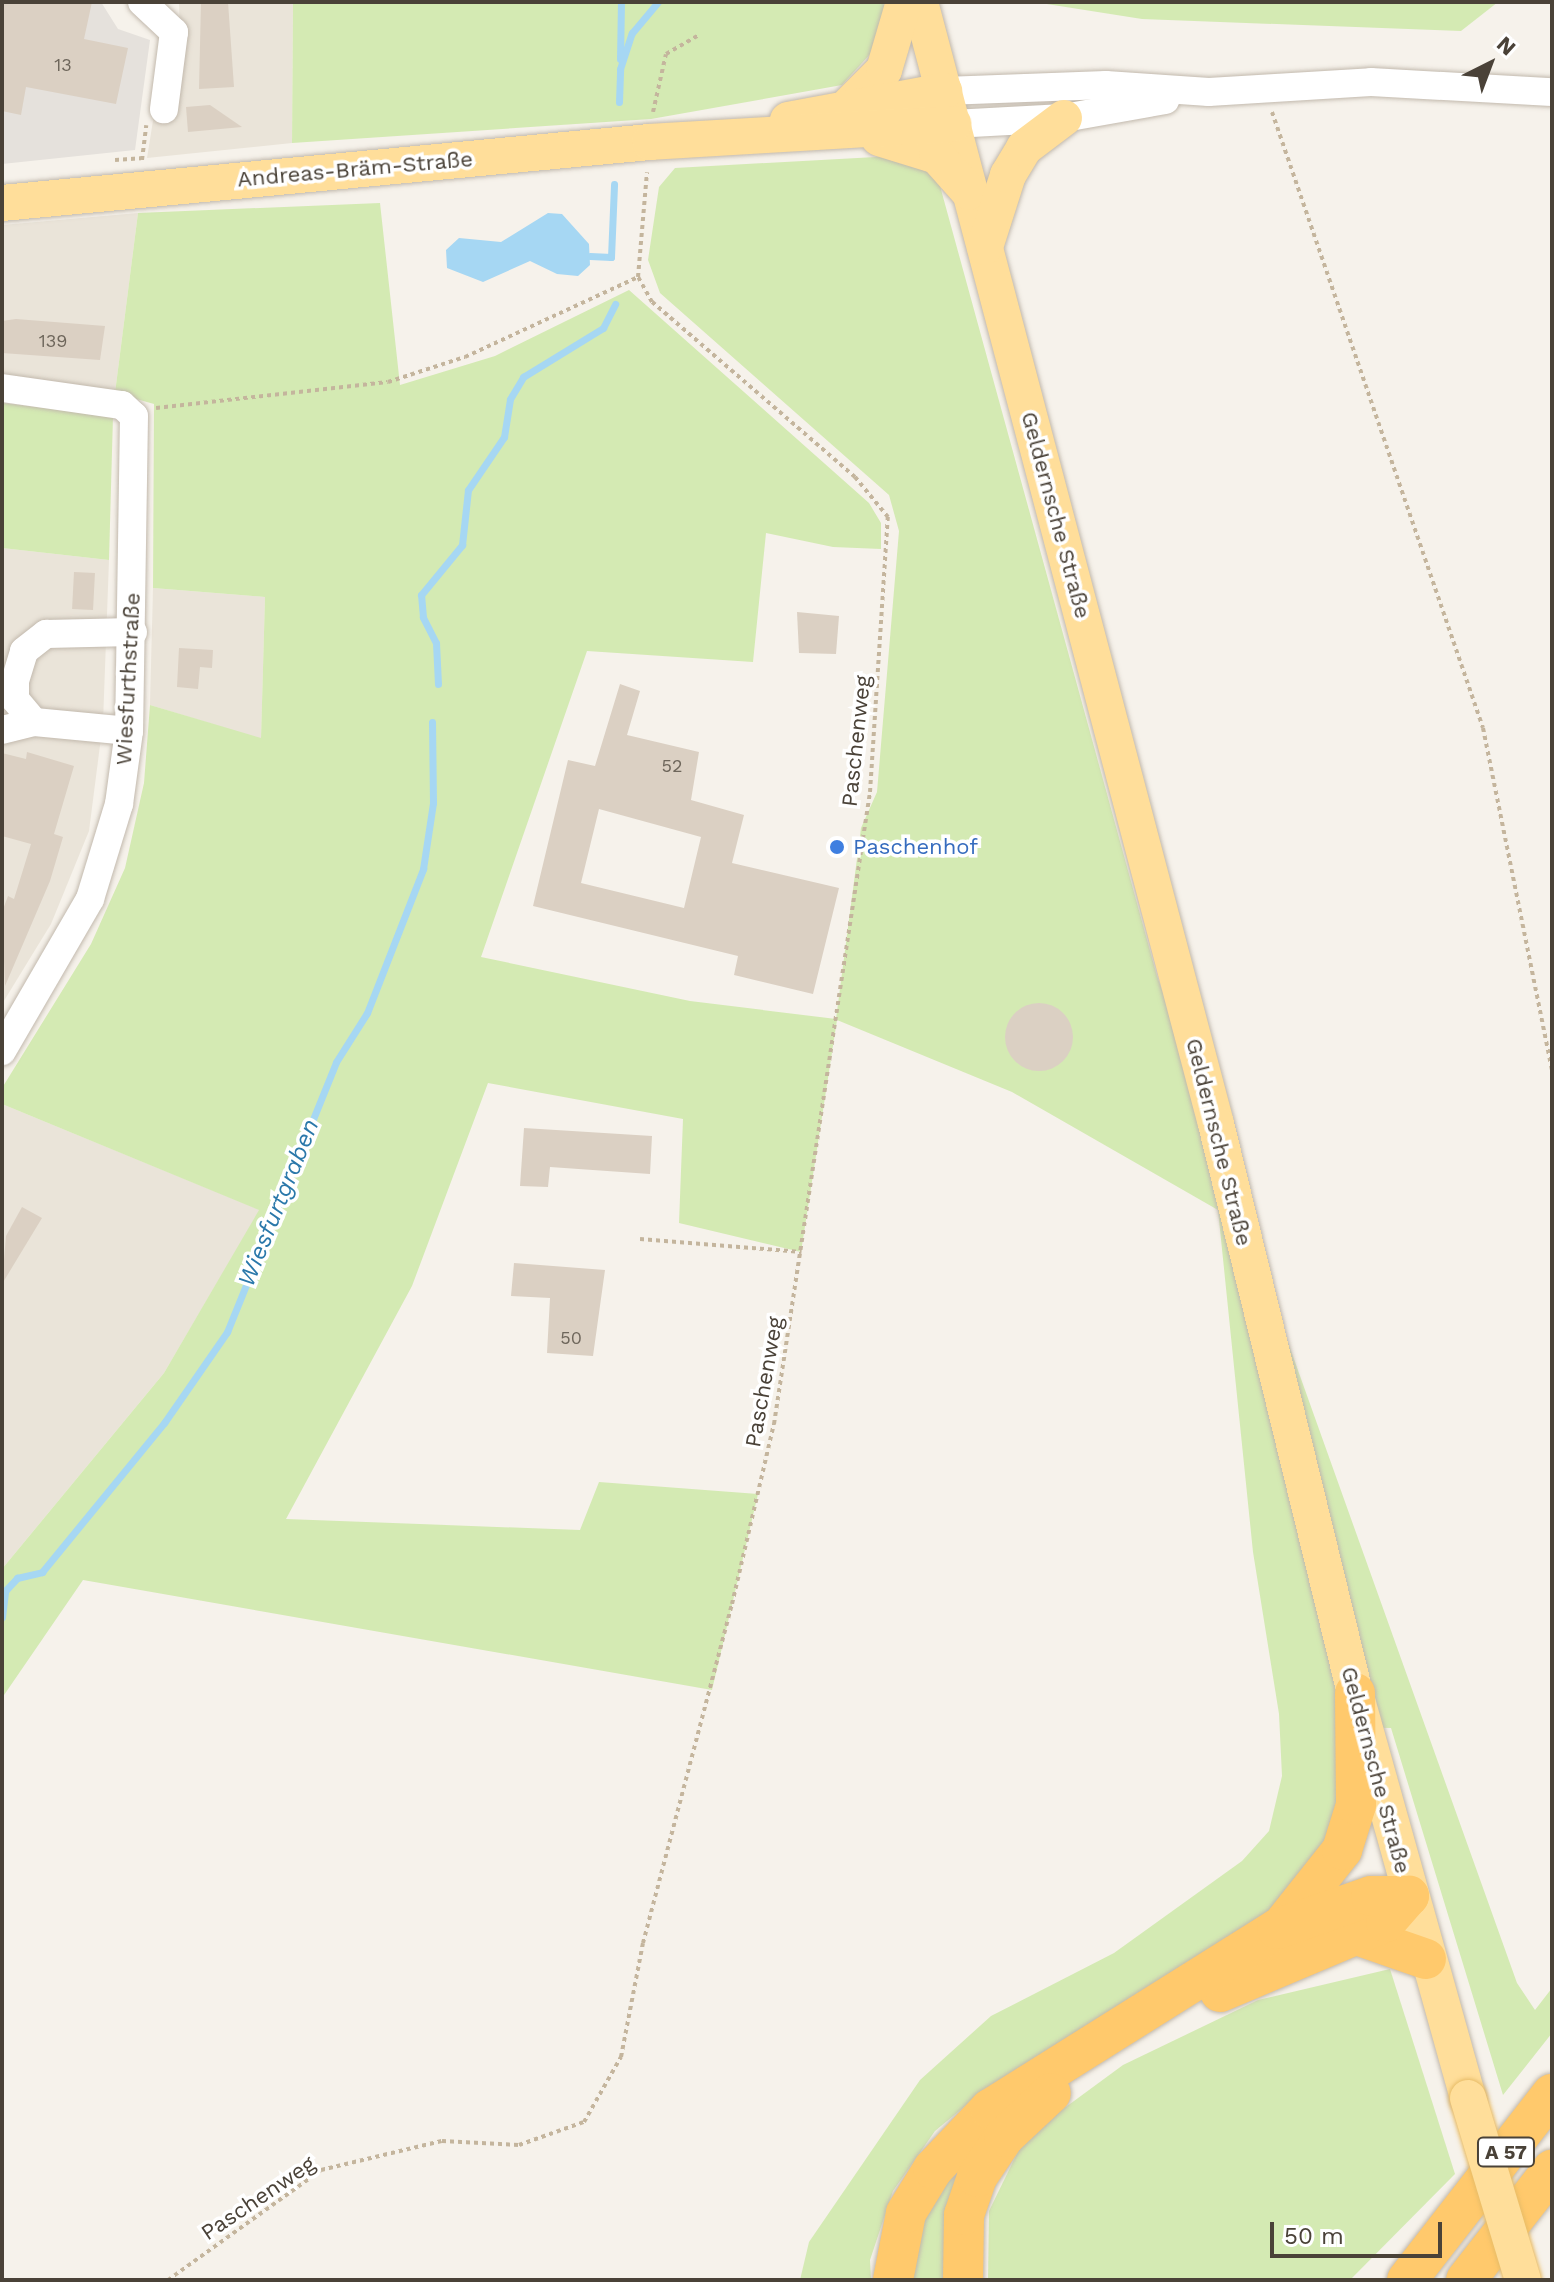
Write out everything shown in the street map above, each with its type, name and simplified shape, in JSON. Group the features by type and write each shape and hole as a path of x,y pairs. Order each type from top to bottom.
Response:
{"highway":[{"path":"1277,1929 1342,1850 1356,1805 1355,1693"},
{"path":"893,2280 906,2213 933,2169 990,2109 1277,1929 1371,1896 1409,1896"},
{"path":"963,2280 964,2215 977,2177 1033,2105 1168,2019 1265,1969 1386,1922 1409,1896"},
{"path":"1357,1935 1426,1959"},
{"name":"A 57","path":"1407,2280 1552,2094"},
{"name":"A 57","path":"1466,2280 1539,2194 1552,2170"},
{"path":"1377,2280 1418,2236 1461,2210"}],"main road":[{"path":"904,2 884,70 852,118 937,156 972,196"},
{"name":"Geldernsche Straße","path":"920,2 1216,1124 1355,1693 1426,1959 1523,2280"},
{"name":"Andreas-Bräm-Straße","path":"2,203 709,139 949,107"},
{"path":"985,247 1008,175 1024,148 1064,118"}],"street":[{"path":"142,2 174,32 164,109"},
{"path":"949,107 1106,85 1209,92 1371,82 1548,83"},
{"path":"949,107 1064,118 1209,92"},
{"path":"2,388 122,405 134,416"},
{"name":"Wiesfurthstraße","path":"2,1051 90,899 111,839 129,731 133,632 134,416"},
{"path":"34,722 15,699 24,651 46,634 133,632"},
{"path":"2,730 34,722 129,731"}],"path":[{"path":"134,416 171,403 388,382 465,357 638,277 650,142 666,54 700,34"},
{"path":"1265,89 1483,728 1552,1071"},
{"name":"Paschenweg","path":"168,2280 321,2170 442,2141 519,2145 584,2122 621,2057 643,1943 693,1769 774,1424 870,792 888,517 855,477 652,302 638,277"},
{"path":"640,1239 802,1252"}],"shaded area":[{"path":"2,2 101,2 118,29 150,40 135,150 2,164"},
{"path":"179,2 293,2 292,143 147,158 156,102 180,38"},
{"path":"138,213 115,393 2,377 2,225"},
{"path":"2,548 109,560 103,722 89,831 51,924 2,1004"},
{"path":"153,588 265,597 261,739 150,705"},
{"path":"2,1104 260,1210 164,1373 2,1569"}],"green space":[{"path":"293,2 883,2 885,9 872,52 842,85 651,119 292,143"},
{"path":"1034,2 1498,2 1461,31 1142,19"},
{"path":"912,155 937,175 1157,976 1517,1983 1535,2010 1552,1988 1552,2033 1503,2095 1391,1728 1336,1727 1339,1823 1306,1879 1259,1920 988,2087 935,2131 893,2191 870,2260 871,2280 800,2280 809,2242 920,2080 991,2016 1114,1953 1242,1861 1269,1831 1282,1776 1279,1714 1253,1552 1218,1210 1012,1092 837,1020 801,1252 679,1223 683,1119 488,1083 412,1286 286,1519 580,1530 599,1482 758,1494 712,1690 83,1580 2,1698 2,1569 164,1373 259,1210 2,1104 2,1088 91,944 125,868 144,783 150,705 261,738 265,597 153,588 154,404 115,393 138,213 380,203 400,385 495,356 629,290 869,503 881,523 881,549 833,547 766,533 753,662 587,651 481,957 690,1001 836,1019 861,828 877,792 899,531 889,495 660,293 648,260 659,187 675,168"},
{"path":"2,403 113,416 109,560 2,548"},
{"path":"1390,1969 1455,2174 1350,2280 988,2280 989,2211 1025,2137 1123,2065 1258,2000"},
{"path":"966,2146 951,2280 904,2280 919,2213"}],"water":[{"path":"548,213 562,214 589,244 590,265 578,276 557,274 530,261 483,282 447,268 446,250 459,238 501,242"}],"building":[{"path":"2,2 92,2 84,39 128,48 116,104 26,87 21,115 2,111"},
{"path":"201,2 228,2 234,87 199,89"},
{"path":"210,105 242,127 188,132 186,107"},
{"path":"16,319 105,326 100,360 2,353 2,321"},
{"path":"74,572 95,573 93,610 72,609"},
{"path":"797,612 839,616 836,654 799,653"},
{"path":"179,648 213,650 212,668 200,667 198,689 177,687"},
{"path":"620,684 640,691 627,735 699,752 691,800 744,815 732,863 839,888 813,994 734,975 738,956 533,906 568,760 595,766","holes":["599,809 701,837 684,908 581,883"]},
{"path":"27,752 74,766 54,834 63,837 50,881 5,986 2,912 8,896 14,899 31,844 2,836 2,753 26,759"},
{"path":"1032,1003 1046,1003 1058,1008 1068,1018 1073,1037 1068,1056 1058,1066 1046,1071 1032,1071 1020,1066 1010,1056 1005,1044 1005,1030 1010,1018 1020,1008"},
{"path":"524,1128 652,1136 650,1174 550,1167 548,1187 520,1186"},
{"path":"22,1207 42,1218 2,1284 6,1236"},
{"path":"514,1263 605,1270 593,1356 547,1353 550,1298 511,1296"}],"waterway":[{"path":"620,59 621,2"},
{"name":"Wiesfurtgraben","path":"619,102 620,69 632,33 658,2"},
{"name":"Wiesfurtgraben","path":"590,256 611,257 614,184"},
{"name":"Wiesfurtgraben","path":"438,684 436,643 423,617 421,595 462,545 468,490 504,437 510,399 523,377 603,328 615,304"},
{"name":"Wiesfurtgraben","path":"2,1617 5,1591 17,1578 42,1572 164,1423 227,1332 336,1062 367,1013 423,869 433,803 432,722"}],"place":[{"name":"Paschenhof","path":"837,847"}]}
